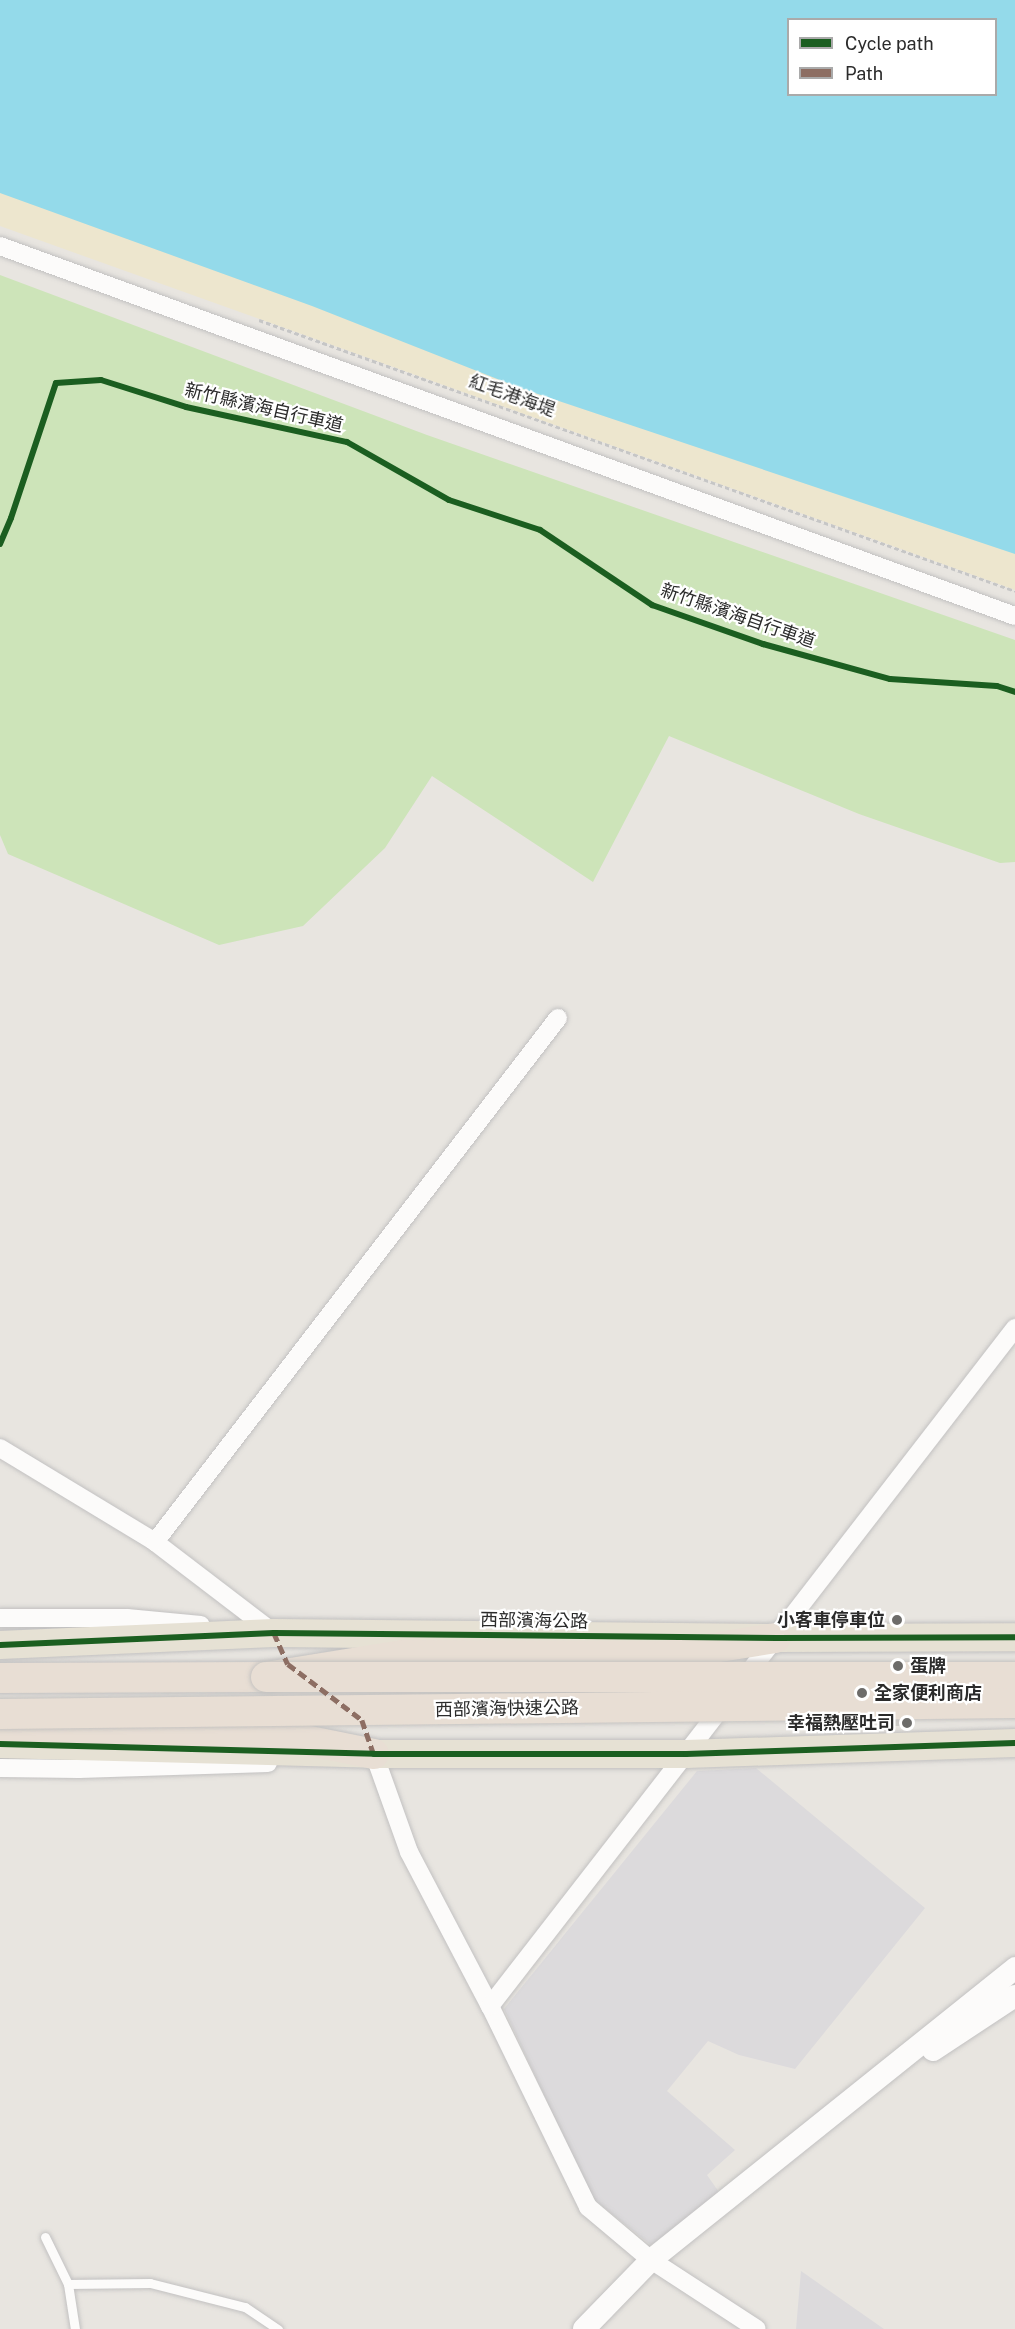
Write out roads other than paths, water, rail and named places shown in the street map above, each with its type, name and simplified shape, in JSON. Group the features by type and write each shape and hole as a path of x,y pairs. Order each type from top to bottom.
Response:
{"highway":[{"path":"266,1677 402,1655 663,1656 776,1638"},
{"name":"西部濱海快速公路","path":"0,1678 1015,1677"},
{"name":"西部濱海快速公路","path":"0,1714 1015,1703"},
{"path":"0,1728 265,1732 374,1754"}],"main road":[{"name":"西部濱海公路","path":"0,1645 54,1645 274,1633 776,1638 1015,1637"},
{"path":"0,1744 374,1754 686,1754 1006,1746"}],"street":[{"path":"0,246 1015,616"},
{"path":"155,1542 558,1018"},
{"path":"490,2006 1015,1328"},
{"path":"0,1448 155,1542 274,1633"},
{"path":"0,1618 127,1618 274,1633"},
{"path":"0,1768 233,1766 374,1754 409,1852 490,2006 588,2207 651,2260 757,2329"},
{"path":"584,2329 651,2260 1015,1968"},
{"path":"840,2110 1015,1996"}],"lane":[{"path":"45,2236 68,2284 75,2329"},
{"path":"68,2284 150,2283 245,2307 278,2329"}],"water":[{"path":"0,0 1015,0 1015,554 520,388 312,306 0,193"}],"place":[{"name":"小客車停車位","path":"897,1620"},
{"name":"蛋牌","path":"898,1666"},
{"name":"全家便利商店","path":"862,1693"},
{"name":"幸福熱壓吐司","path":"907,1723"}]}
